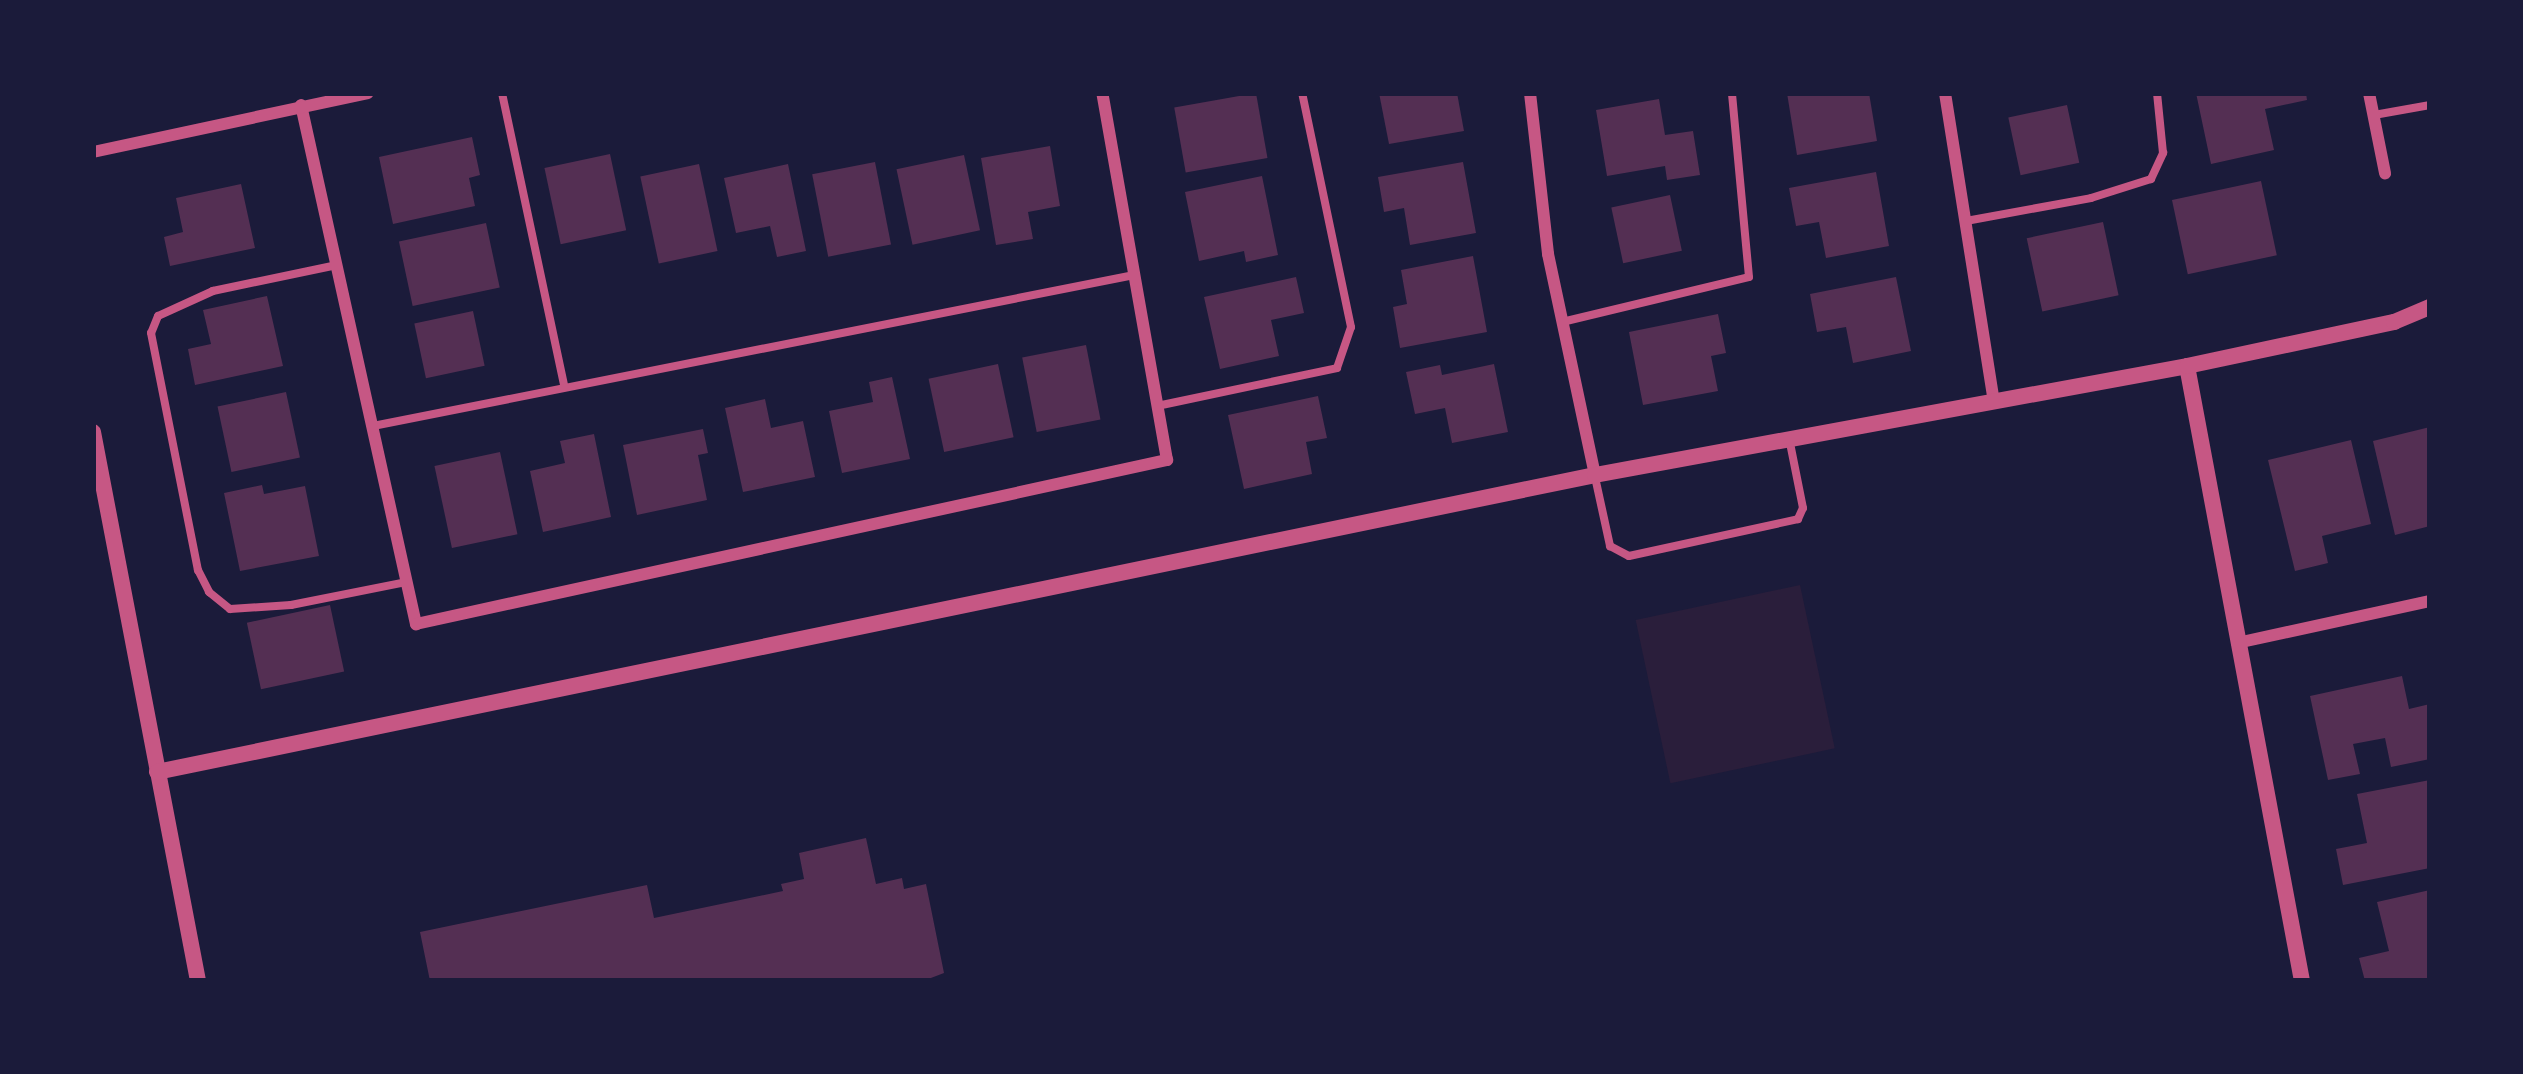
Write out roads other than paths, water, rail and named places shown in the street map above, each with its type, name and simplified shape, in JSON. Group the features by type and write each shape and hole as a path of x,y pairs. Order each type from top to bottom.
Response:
{"street":[{"path":"93,152 368,93"},
{"path":"302,105 416,624 1167,460 1102,93"},
{"path":"1530,93 1547,254 1594,476"},
{"path":"1946,93 1994,402"},
{"path":"2369,93 2385,173"},
{"path":"157,772 1594,476 2187,366 2394,322 2430,308"},
{"path":"2187,366 2302,981"},
{"path":"93,432 197,981"},
{"path":"2237,643 2430,601"}],"lane":[{"path":"502,93 563,385"},
{"path":"1157,406 1336,368 1351,327 1302,93"},
{"path":"1562,322 1749,277 1732,93"},
{"path":"1966,221 2091,198 2151,179 2163,153 2157,93"},
{"path":"2374,116 2430,105"},
{"path":"337,265 213,291 158,316 151,333 198,570 209,592 230,609 291,605 407,582"},
{"path":"373,426 1134,275"},
{"path":"1594,476 1610,545 1628,556 1798,519 1803,508 1790,441"}]}
